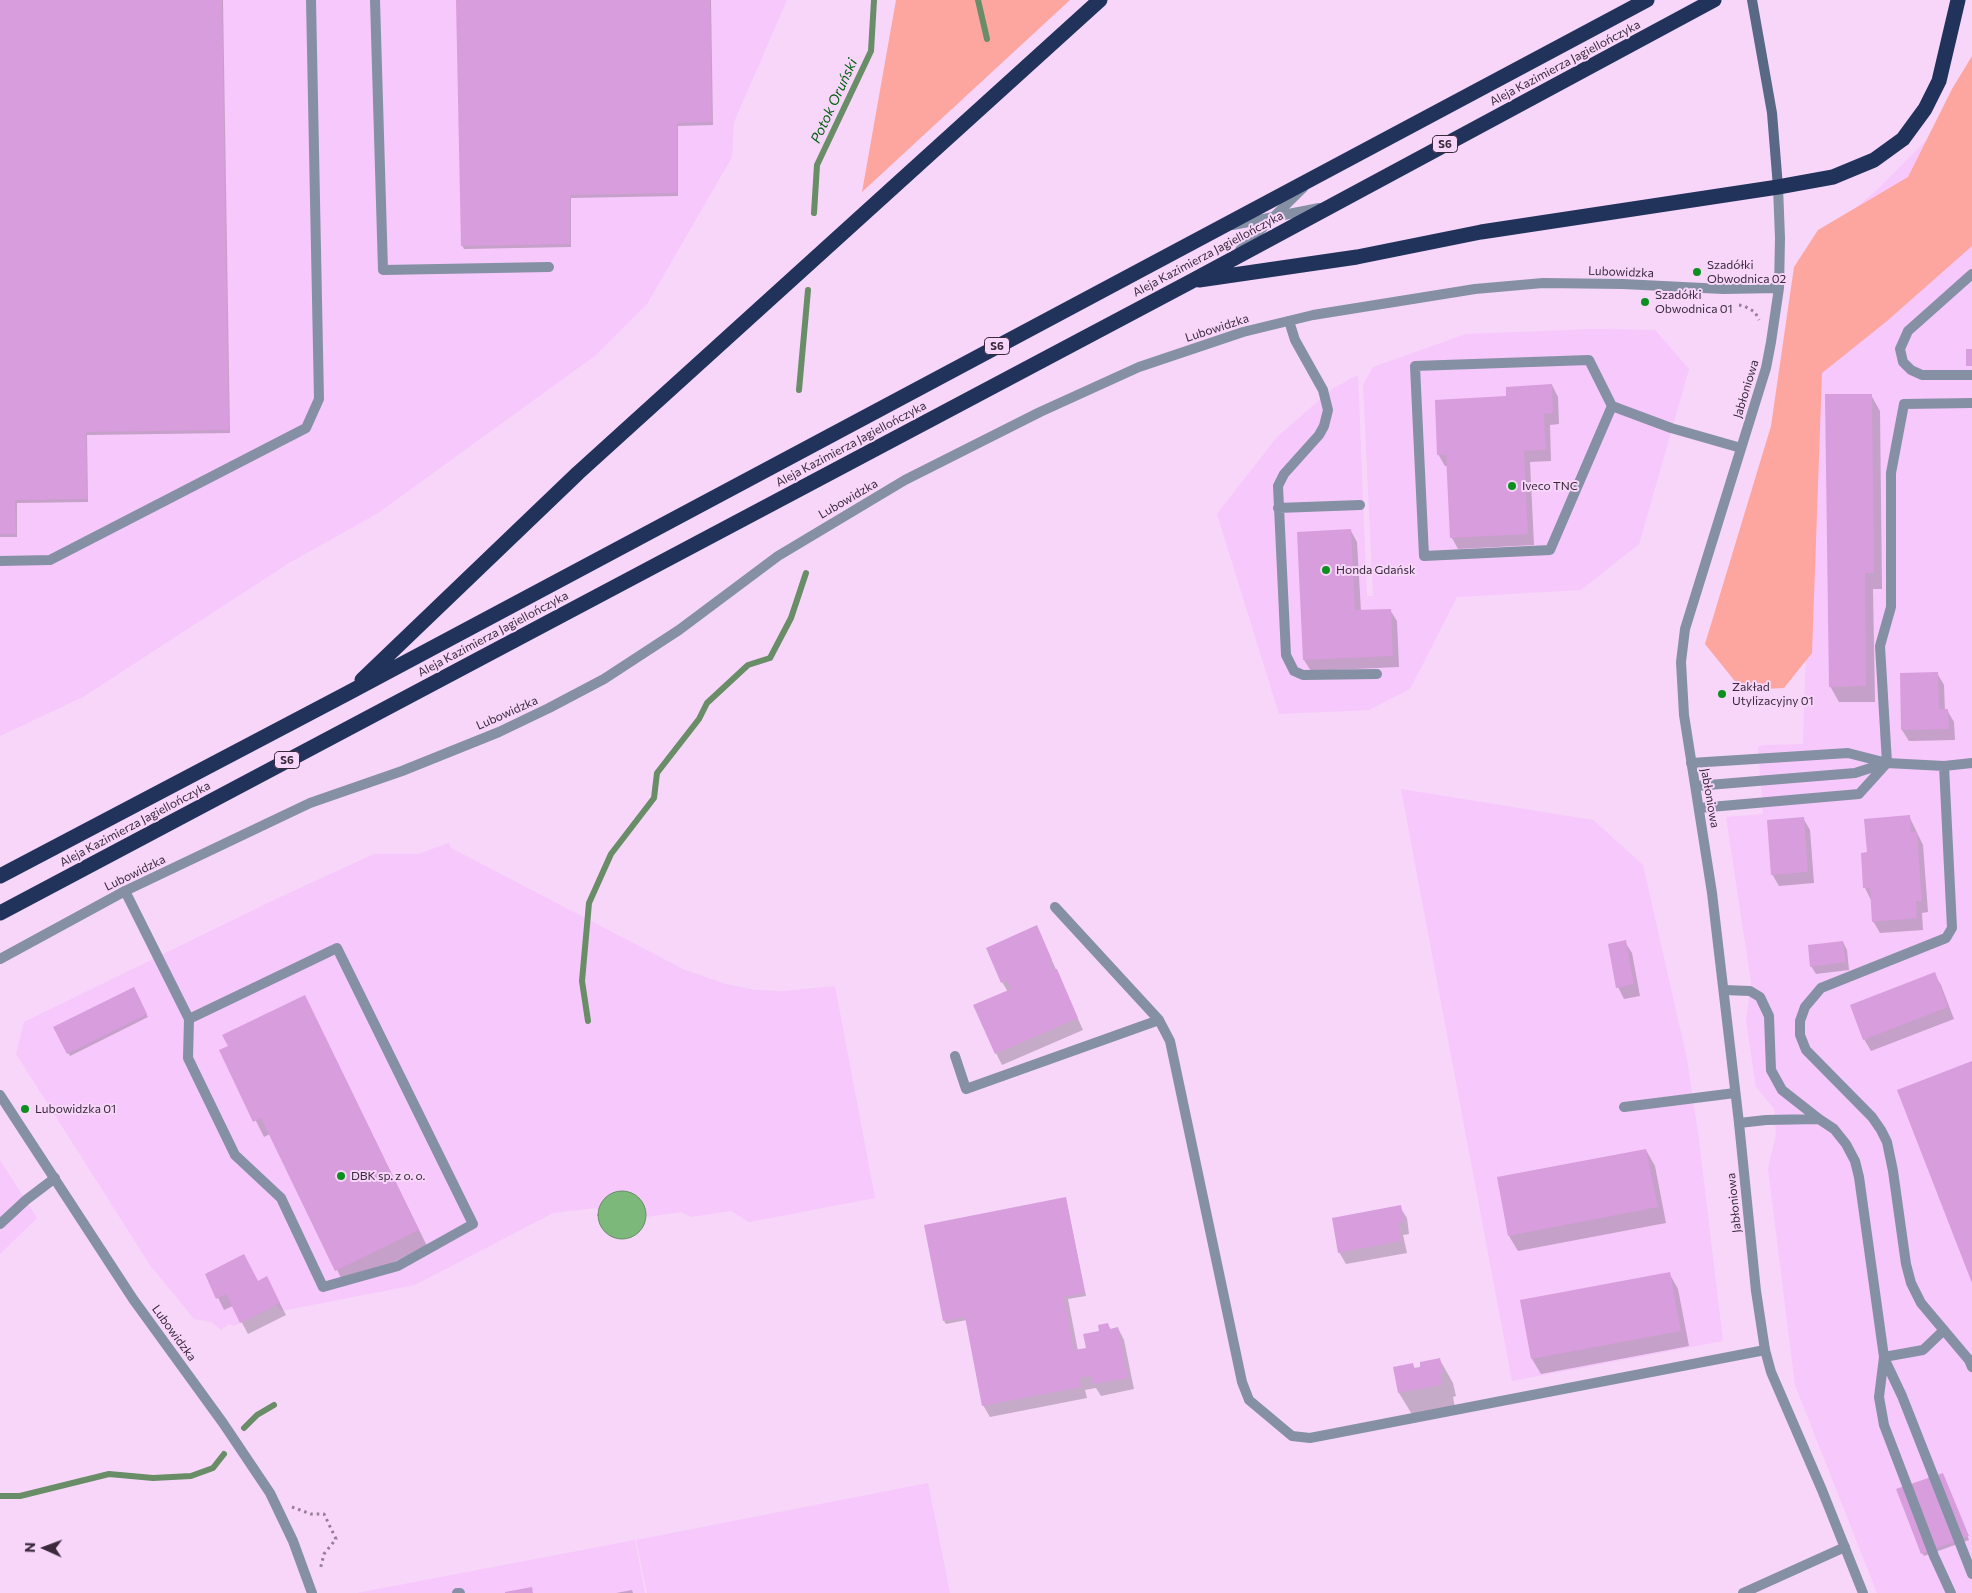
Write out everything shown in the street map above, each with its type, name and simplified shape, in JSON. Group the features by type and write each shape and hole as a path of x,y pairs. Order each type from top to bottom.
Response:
{"highway":[{"path":"348,693 578,473 1100,0"},
{"name":"Aleja Kazimierza Jagiellończyka","path":"0,876 348,693 1314,176 1648,0"},
{"path":"1190,282 1357,257 1481,232 1778,188 1833,177 1874,160 1903,139 1926,109 1939,81 1958,0"},
{"name":"Aleja Kazimierza Jagiellończyka","path":"0,913 1190,282 1708,3"}],"main road":[{"name":"Jabłoniowa","path":"1752,0 1772,113 1778,188"}],"street":[{"path":"0,561 50,560 306,428 319,399 311,0"},
{"path":"375,0 383,270 549,267"},
{"path":"1232,258 1314,176"},
{"name":"Jabłoniowa","path":"1778,188 1779,288 1766,368 1685,629 1681,671 1684,715 1712,892 1739,1123 1756,1291 1765,1350 1771,1372 1822,1490 1863,1593"},
{"path":"1217,228 1330,206"},
{"path":"1972,274 1908,331 1900,349 1903,362 1911,370 1922,375 1972,375"},
{"name":"Lubowidzka","path":"0,958 125,891 310,803 402,771 499,732 549,708 604,679 679,630 741,582 820,529 905,480 1031,416 1140,367 1243,332 1289,321 1475,289 1543,283 1623,284 1723,289 1779,288"},
{"path":"1289,321 1295,340 1323,390 1328,410 1324,426 1319,435 1279,482 1278,508 1286,655 1294,670 1303,675 1377,674"},
{"path":"1612,406 1550,550 1424,556 1415,366 1589,360 1612,406 1671,428 1741,448"},
{"path":"1699,808 1859,794 1887,763 1880,646 1892,607 1890,473 1904,404 1972,403"},
{"path":"1278,508 1360,505"},
{"path":"1691,763 1848,753 1887,763 1944,766 1972,763"},
{"path":"1696,786 1855,774 1887,763"},
{"path":"1944,766 1952,928 1946,938 1821,988 1805,1007 1800,1021 1800,1035 1806,1050 1872,1117 1887,1142 1911,1283 1921,1304 1969,1360 1972,1367"},
{"path":"125,891 189,1019 188,1058 235,1154 281,1198 324,1286 398,1266 474,1224 337,948 189,1019"},
{"path":"1054,907 1158,1020 1170,1041 1242,1382 1249,1400 1292,1436 1310,1438 1765,1350"},
{"path":"1724,990 1750,991 1760,997 1769,1016 1771,1070 1782,1090 1834,1129 1846,1144 1854,1161 1859,1177 1884,1357 1878,1397 1884,1425 1934,1556 1951,1593"},
{"path":"955,1056 966,1089 1158,1020"},
{"path":"1624,1107 1735,1093"},
{"name":"Lubowidzka","path":"0,1095 133,1299 223,1423 270,1493 293,1541 312,1593"},
{"path":"1739,1123 1819,1119"},
{"path":"0,1224 26,1200 55,1178"},
{"path":"1884,1357 1923,1350 1944,1330"},
{"path":"1884,1357 1902,1396 1972,1574"},
{"path":"1742,1593 1845,1547"}],"path":[{"path":"321,1577 320,1571 324,1554 336,1539 324,1514"}],"shaded area":[{"path":"0,0 787,0 734,122 732,157 647,304 596,355 378,513 289,563 83,697 0,736"},
{"path":"896,0 1070,0 862,192"},
{"path":"1972,56 1972,246 1887,321 1822,373 1812,653 1784,688 1742,690 1705,644 1771,426 1794,267 1818,230 1908,177 1952,89"},
{"path":"1972,94 1972,1593 1877,1593 1795,1385 1768,1168 1776,1135 1774,1109 1756,1087 1746,1021 1751,982 1726,817 1763,814 1758,747 1765,745 1803,744 1814,385 1809,248 1879,188"},
{"name":"Iveco TNC","path":"1592,329 1655,330 1689,369 1639,544 1581,590 1457,597 1410,689 1369,710 1279,714 1217,514 1277,437 1332,389 1358,375 1367,596 1373,596 1363,385 1373,367 1466,334"},
{"path":"1401,789 1593,820 1643,865 1687,1059 1699,1140 1723,1341 1512,1381"},
{"path":"449,843 451,848 685,970 726,984 756,990 785,991 835,986 875,1198 749,1222 731,1211 691,1217 681,1212 646,1217 638,1234 620,1239 611,1237 604,1231 599,1223 598,1210 595,1208 553,1213 415,1285 281,1311 277,1305 234,1326 229,1324 221,1330 211,1322 194,1319 150,1265 16,1054 24,1022 276,899 374,854 418,854"},
{"path":"0,1160 37,1218 0,1254"},
{"path":"622,1191 631,1193 639,1198 644,1206 646,1215 644,1224 639,1232 631,1237 622,1239 613,1237 605,1232 600,1224 598,1215 600,1206 605,1198 613,1193"},
{"path":"928,1483 950,1593 647,1593 636,1540"},
{"path":"635,1540 645,1593 357,1593"}],"building":[{"path":"0,0 222,0 229,430 86,432 87,499 15,500 16,534 0,534"},
{"path":"456,0 710,0 712,122 677,123 677,193 570,195 570,244 461,246"},
{"path":"1966,349 1972,349 1972,366 1966,366"},
{"path":"1552,384 1553,413 1544,414 1546,450 1524,451 1528,534 1450,538 1446,455 1437,455 1435,400 1506,396 1506,387"},
{"path":"1825,394 1872,394 1874,573 1865,573 1866,686 1829,687"},
{"name":"Honda Gdańsk","path":"1351,529 1355,610 1391,609 1393,656 1303,660 1297,532"},
{"path":"1938,672 1939,709 1948,709 1949,729 1901,730 1900,673"},
{"path":"1910,815 1911,832 1917,832 1922,901 1916,901 1917,918 1872,922 1870,888 1863,888 1861,853 1867,852 1864,819"},
{"path":"1804,817 1808,872 1771,875 1767,820"},
{"path":"1037,925 1052,960 1050,961 1054,970 1057,969 1078,1018 995,1054 973,1005 1011,989 1007,980 1001,983 986,948"},
{"path":"1626,940 1634,984 1616,988 1608,944"},
{"path":"1843,941 1846,962 1810,967 1808,945"},
{"path":"1935,972 1948,1007 1863,1040 1850,1005"},
{"path":"134,987 147,1014 67,1054 53,1027"},
{"name":"DBK sp. z o. o.","path":"305,995 419,1230 335,1271 261,1118 253,1122 219,1050 228,1046 222,1035"},
{"path":"1972,1061 1972,1283 1897,1090"},
{"path":"1646,1149 1658,1207 1508,1236 1497,1177"},
{"path":"1066,1197 1085,1293 1064,1297 1074,1350 1086,1348 1083,1334 1099,1331 1098,1325 1108,1323 1110,1329 1118,1327 1128,1378 1093,1384 1091,1376 1079,1378 1081,1387 982,1406 965,1317 943,1321 924,1225"},
{"path":"1401,1205 1404,1222 1398,1223 1401,1241 1338,1253 1332,1218"},
{"path":"244,1254 258,1281 267,1276 280,1303 240,1323 226,1294 216,1299 205,1274"},
{"path":"1670,1272 1681,1331 1531,1359 1520,1300"},
{"path":"1440,1358 1443,1373 1440,1374 1442,1385 1398,1393 1393,1367 1413,1363 1414,1368 1420,1367 1420,1362"},
{"path":"1943,1473 1969,1536 1921,1554 1896,1489"},
{"path":"532,1587 533,1593 505,1593 505,1592"}],"waterway":[{"name":"Potok Oruński","path":"814,213 817,165 871,51 874,0"},
{"path":"978,0 987,39"},
{"name":"Potok Oruński","path":"799,390 808,290"},
{"name":"Potok Oruński","path":"588,1021 582,981 589,903 611,854 654,798 657,773 699,719 707,703 748,665 770,658 791,618 806,573"},
{"name":"Potok Oruński","path":"244,1428 257,1415 274,1405"},
{"name":"Potok Oruński","path":"0,1496 20,1496 109,1474 153,1478 191,1476 213,1468 224,1454"}],"place":[{"name":"Szadółki Obwodnica 02","path":"1697,272"},
{"name":"Szadółki Obwodnica 01","path":"1645,302"},
{"name":"Iveco TNC","path":"1512,486"},
{"name":"Honda Gdańsk","path":"1326,570"},
{"name":"Zakład Utylizacyjny 01","path":"1722,694"},
{"name":"Lubowidzka 01","path":"25,1109"},
{"name":"DBK sp. z o. o.","path":"341,1176"}]}
